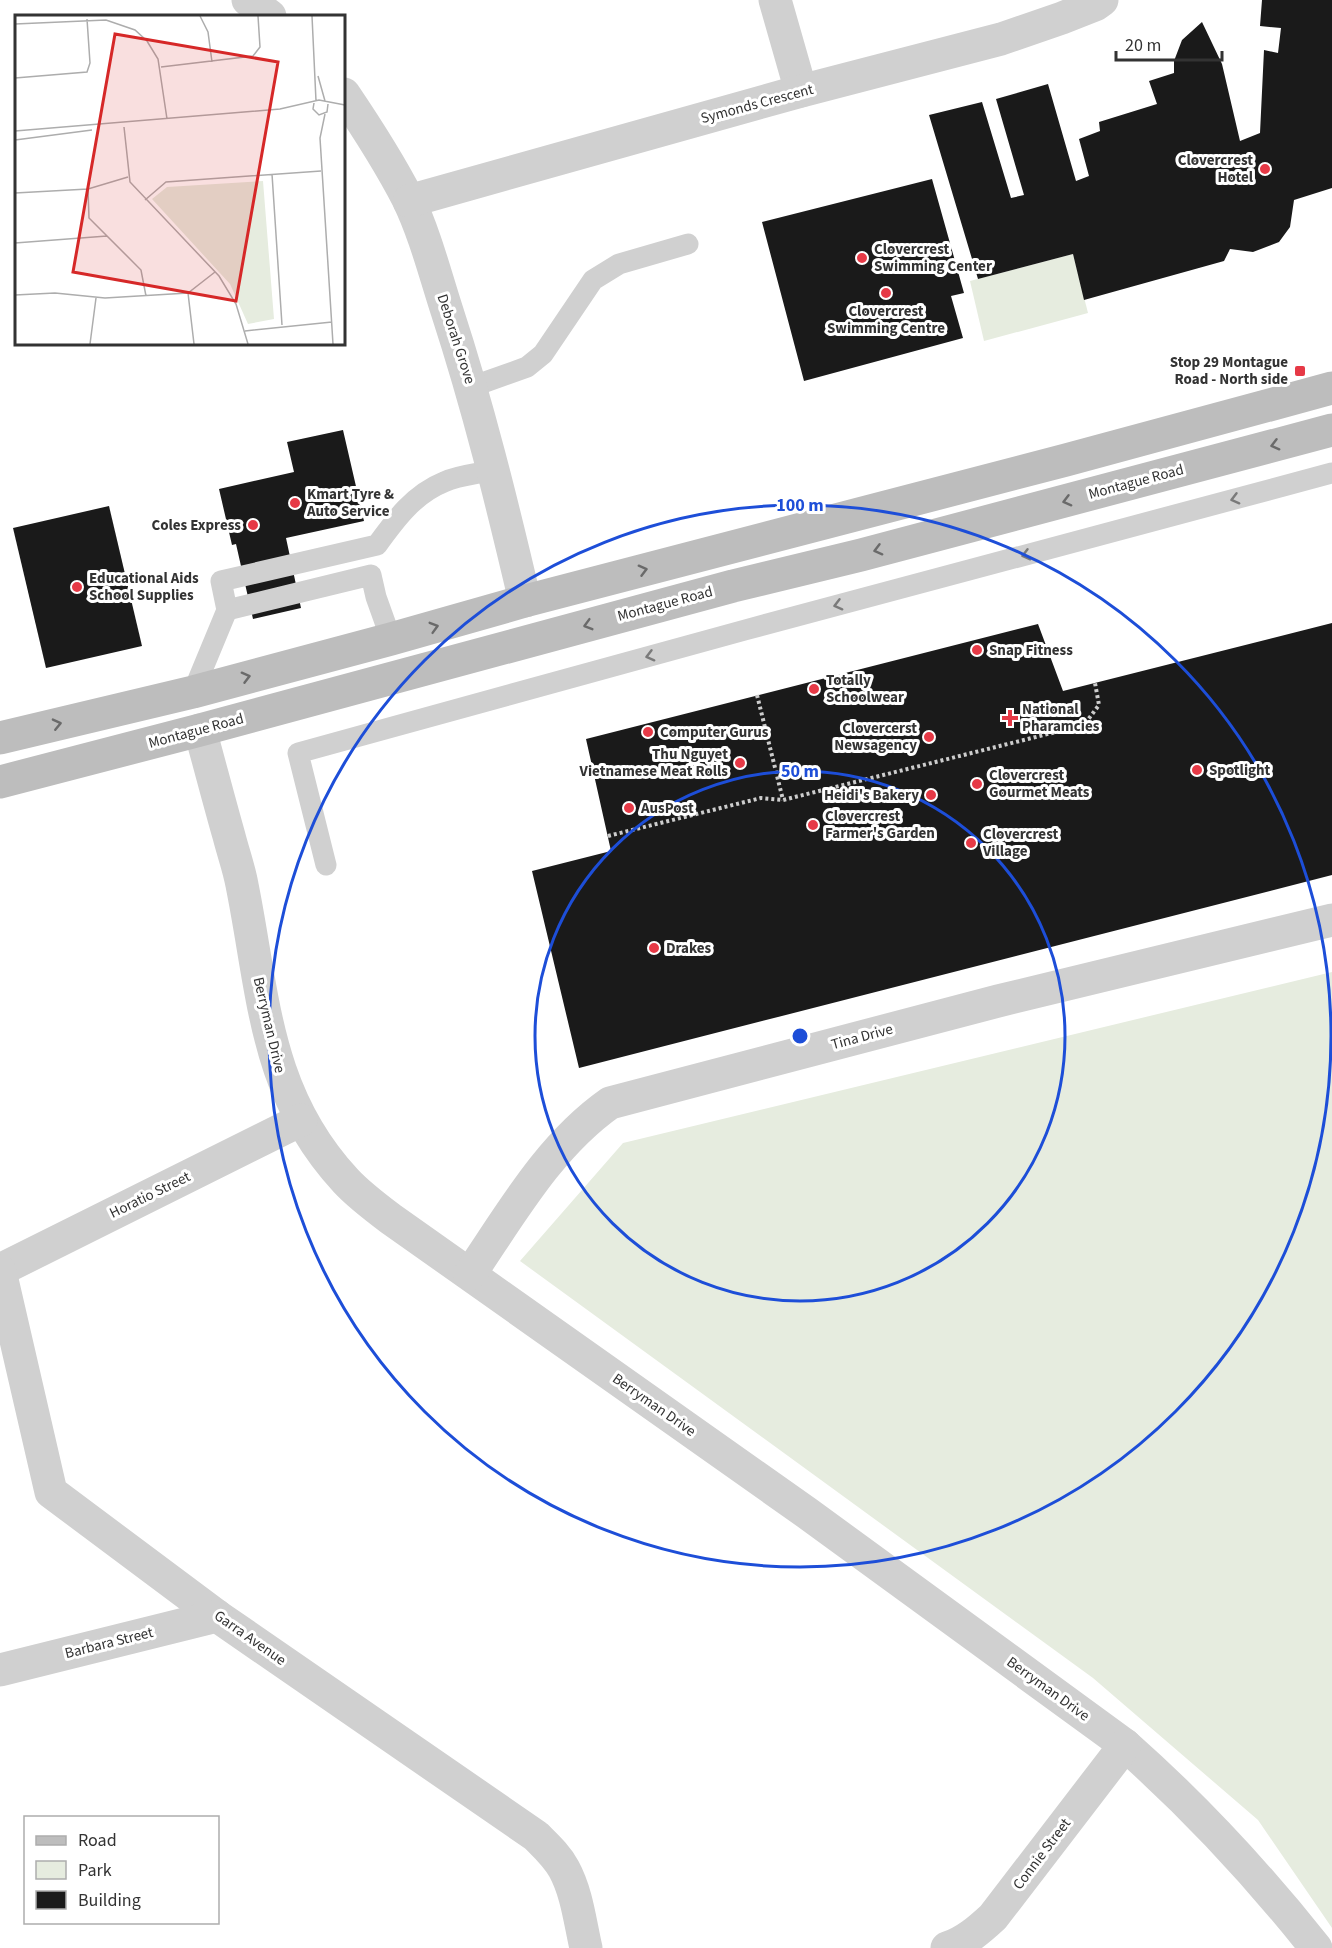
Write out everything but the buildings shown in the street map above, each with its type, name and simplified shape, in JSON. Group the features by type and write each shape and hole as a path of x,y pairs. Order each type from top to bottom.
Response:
{"main road":[{"path":"0,738 193,692 525,601 1332,388"},
{"name":"Montague Road","path":"0,782 535,641 721,589 861,555 1332,430"},
{"path":"525,601 535,641"},
{"path":"193,692 200,730"}],"street":[{"path":"248,0 269,15"},
{"path":"775,0 801,91"},
{"name":"Symonds Crescent","path":"409,201 801,91 1001,39 1062,18 1102,0"},
{"name":"Deborah Grove","path":"345,95 376,140 409,201 434,270 471,387 525,601"},
{"name":"Berryman Drive","path":"200,730 242,883 263,1011 274,1055 284,1084 301,1120 324,1155 364,1198 807,1513 1125,1745 1211,1826 1252,1870 1316,1948"},
{"name":"Tina Drive","path":"470,1274 540,1172 568,1139 610,1103 998,1001 1332,920"},
{"name":"Horatio Street","path":"0,1270 301,1120"},
{"name":"Garra Avenue","path":"0,1270 51,1492 217,1616 536,1836 564,1868 572,1886 586,1948"},
{"name":"Barbara Street","path":"0,1670 217,1616"},
{"name":"Connie Street","path":"946,1948 964,1940 993,1917 1125,1745"}],"lane":[{"path":"471,387 527,367 543,354 593,280 619,264 688,244"},
{"path":"391,639 376,597 372,575 377,545 395,520 419,496 445,481 494,471"},
{"path":"326,865 298,753 745,630 1332,473"},
{"path":"193,692 227,610 221,581 377,545"},
{"path":"227,610 372,575"}],"path":[{"path":"608,836 761,798 783,800 1084,725 1099,705 1095,682"},
{"path":"758,695 783,800"}],"green space":[{"path":"1073,254 1088,313 984,341 970,281"},
{"path":"1332,972 1332,1928 1258,1820 1093,1678 520,1261 623,1143"}],"place":[{"name":"Clovercrest Hotel","path":"1265,169"},
{"name":"Clovercrest Swimming Center","path":"862,258"},
{"name":"Clovercrest Swimming Centre","path":"886,293"},
{"name":"Stop 29 Montague Road - North side","path":"1300,371"},
{"name":"Kmart Tyre & Auto Service","path":"295,503"},
{"name":"Coles Express","path":"253,525"},
{"name":"Educational Aids School Supplies","path":"77,587"},
{"name":"Snap Fitness","path":"977,650"},
{"name":"Totally Schoolwear","path":"814,689"},
{"name":"National Pharamcies","path":"1010,718"},
{"name":"Computer Gurus","path":"648,732"},
{"name":"Clovercerst Newsagency","path":"929,737"},
{"name":"Thu Nguyet Vietnamese Meat Rolls","path":"740,763"},
{"name":"Spotlight","path":"1197,770"},
{"name":"Clovercrest Gourmet Meats","path":"977,784"},
{"name":"Heidi's Bakery","path":"931,795"},
{"name":"AusPost","path":"629,808"},
{"name":"Clovercrest Farmer's Garden","path":"813,825"},
{"name":"Clovercrest Village","path":"971,843"},
{"name":"Drakes","path":"654,948"}]}
